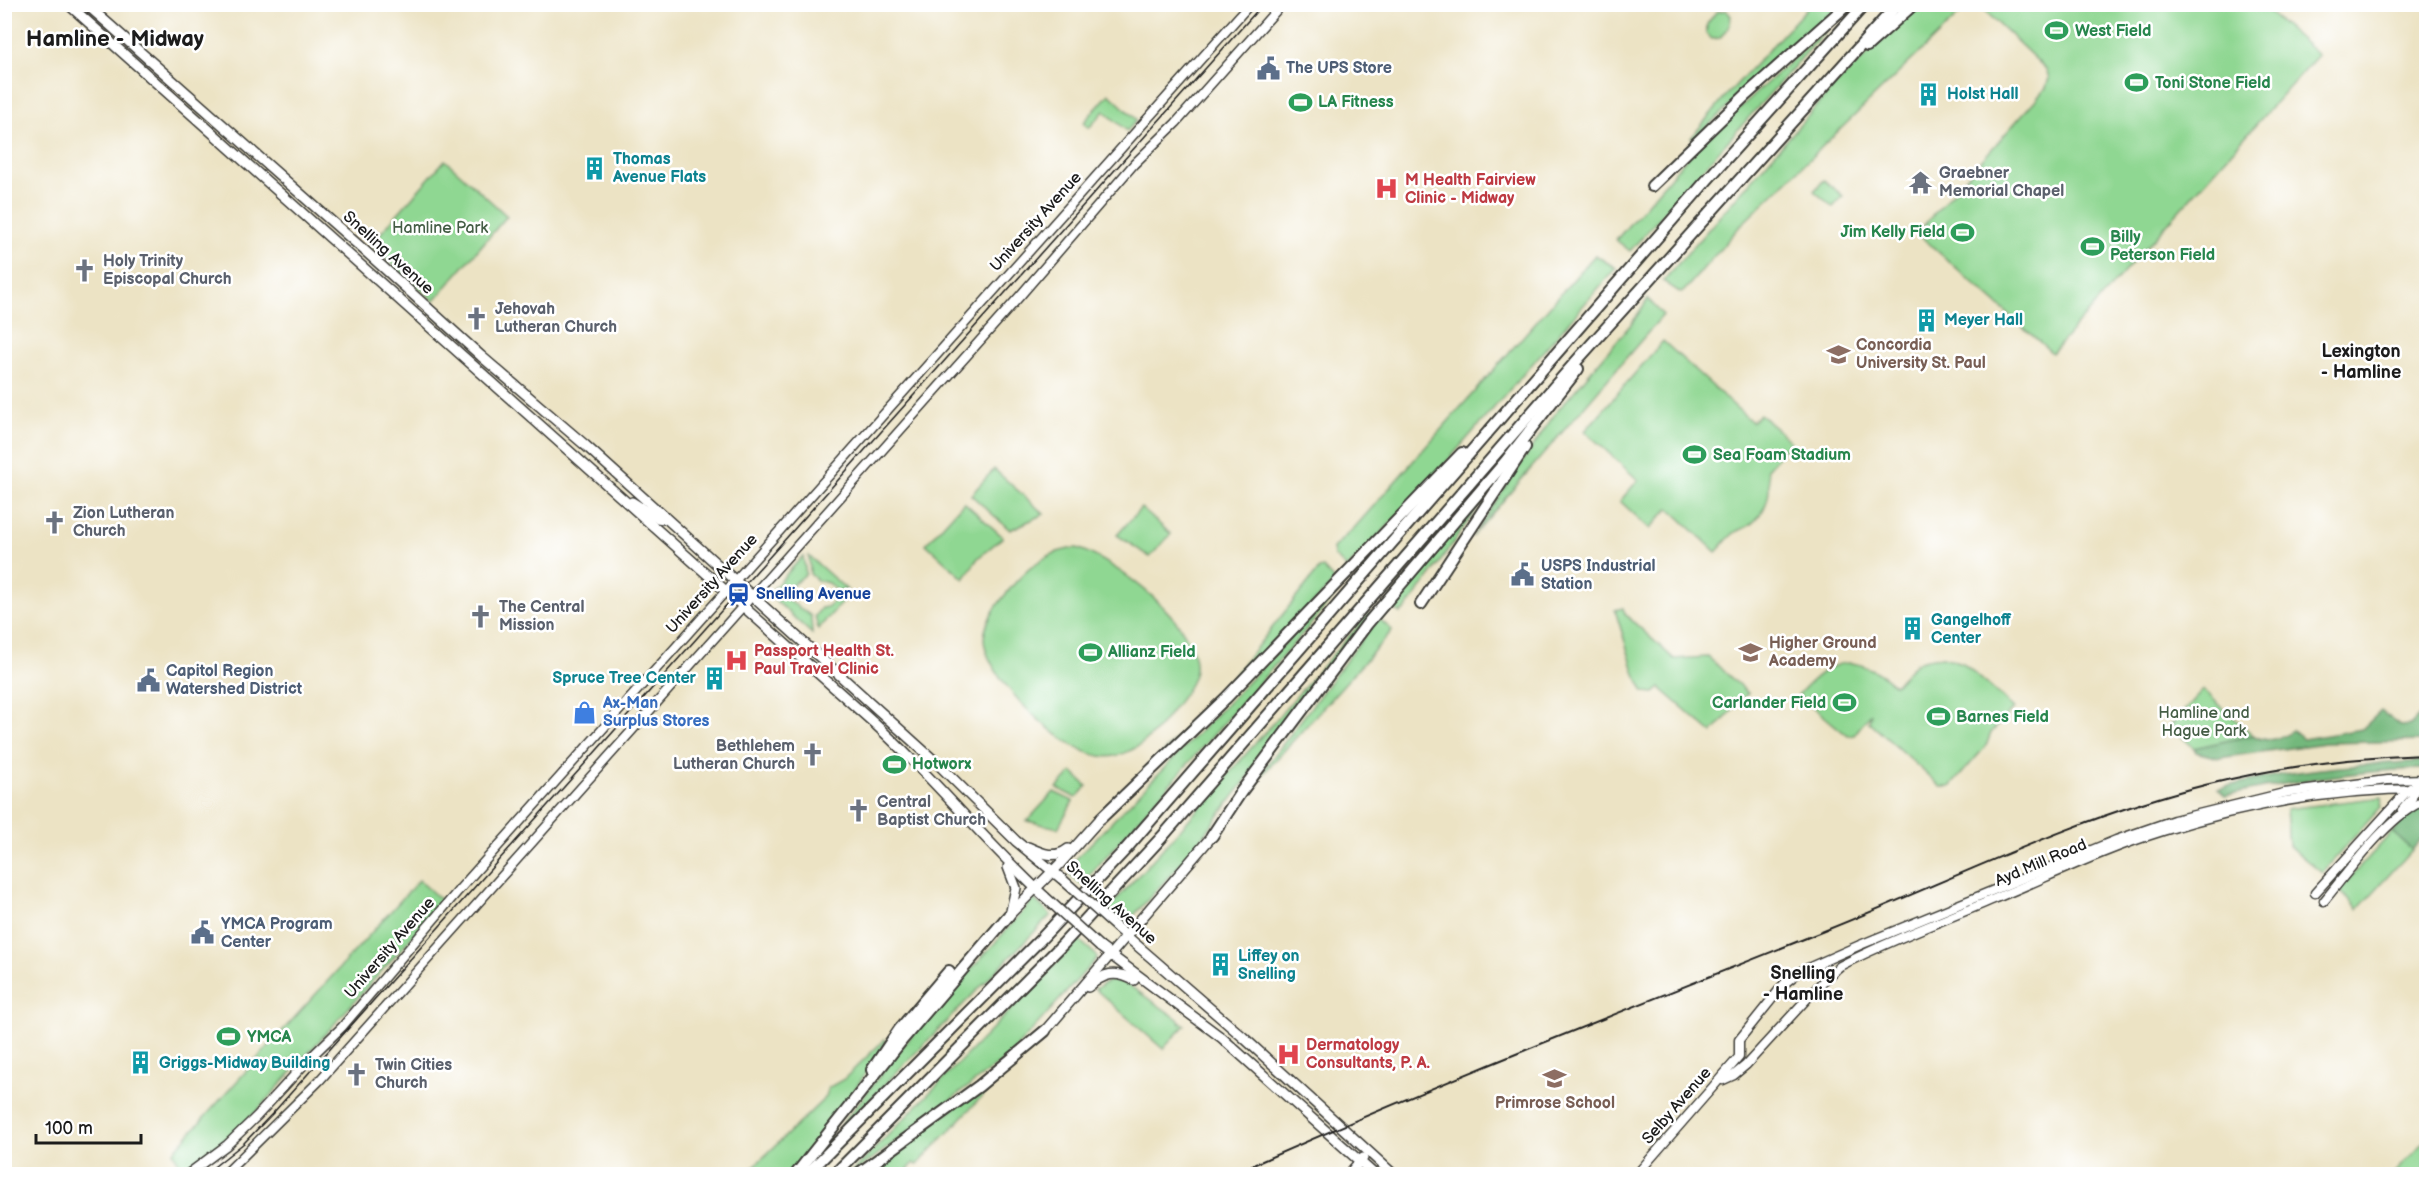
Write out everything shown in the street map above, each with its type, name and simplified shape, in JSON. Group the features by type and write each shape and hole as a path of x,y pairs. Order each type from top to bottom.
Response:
{"highway":[{"path":"1652,186 1739,102 1848,4"},
{"path":"807,1174 1012,969 1125,850 1578,328 1865,4"},
{"path":"835,1174 1063,944 1125,877 1629,302 1898,4"},
{"path":"1830,78 1914,4"},
{"path":"1212,836 1241,792 1367,624 1505,462 1629,302"},
{"path":"1101,818 1226,698 1373,547 1578,328"},
{"path":"1421,604 1569,381"},
{"path":"796,1174 827,1138 903,1039 1009,915"},
{"path":"827,1138 892,1039 949,971"},
{"path":"858,1174 979,1086 1045,1031"}],"main road":[{"name":"Snelling Avenue","path":"68,4 910,757 1003,857 1100,947 1222,1038 1374,1174"},
{"name":"Snelling Avenue","path":"86,4 666,519 938,764 1016,841 1243,1037 1393,1174"},
{"name":"University Avenue","path":"188,1174 240,1134 342,1027 458,891 1251,4"},
{"path":"225,1174 269,1133 327,1072 1020,297 1110,191 1176,123 1282,4"},
{"path":"619,495 657,518 666,519"},
{"path":"2315,893 2422,779"},
{"name":"Ayd Mill Road","path":"1739,1057 1739,1040 1784,984 1799,972 2116,840 2174,820 2284,793 2387,780 2422,779"},
{"path":"2324,901 2412,798 2412,789"},
{"name":"Ayd Mill Road","path":"1720,1081 1734,1075 1746,1065 1827,977 1840,966 2099,855 2161,831 2220,814 2276,802 2427,789"},
{"path":"2388,827 2412,807 2427,800"},
{"path":"1009,915 1101,818"},
{"path":"1045,1031 1212,836"},
{"path":"1016,841 1035,851 1053,856 1060,855 1082,839"},
{"path":"1003,857 1012,873 1016,888 1009,915"},
{"path":"1061,1010 1095,980 1107,974 1123,975 1155,989"},
{"name":"Selby Avenue","path":"1637,1174 1739,1057"},
{"path":"1349,1174 1368,1152"}],"green space":[{"path":"1991,4 2261,5 2318,55 2052,353 1917,233 2046,88 2049,78 2046,69 1985,11"},
{"path":"1810,5 1841,5 1693,139 1691,138 1723,99"},
{"path":"1919,5 1969,5 1741,225 1684,291 1681,293 1663,281 1834,86"},
{"path":"1726,10 1731,16 1729,26 1720,38 1712,39 1706,34 1707,24 1716,12"},
{"path":"1823,31 1825,32 1630,251 1616,240 1690,154"},
{"path":"1109,94 1137,120 1127,131 1104,111 1089,128 1083,123"},
{"name":"Hamline Park","path":"445,160 507,216 434,301 370,245"},
{"path":"1824,180 1843,196 1833,207 1814,191"},
{"path":"1595,255 1616,268 1417,496 1347,568 1334,556 1333,548 1355,527"},
{"path":"1648,299 1663,315 1472,537 1554,415 1632,323"},
{"name":"Sea Foam Stadium","path":"1663,341 1752,422 1760,414 1791,442 1767,469 1768,500 1761,513 1750,525 1733,534 1716,552 1669,508 1650,529 1620,501 1638,480 1585,431"},
{"path":"994,469 1044,514 1010,530 971,495"},
{"path":"1492,482 1494,484 1405,610 1400,613 1387,603"},
{"path":"964,502 1003,537 978,558 964,579 926,544"},
{"path":"1141,508 1171,534 1150,557 1117,535"},
{"name":"Allianz Field","path":"1077,548 1113,566 1152,597 1170,614 1184,633 1193,652 1195,670 1192,680 1169,715 1140,745 1114,756 1100,756 1084,751 1066,741 1028,710 997,672 987,654 984,638 985,630 995,608 1021,576 1050,555"},
{"path":"803,556 806,574 785,591 773,589"},
{"path":"809,556 847,590 838,591 810,574"},
{"path":"1323,568 1335,581 1160,756 1232,678 1319,569"},
{"path":"1333,594 1335,595 1307,629 1081,885 1070,875 1074,870 1069,866"},
{"path":"785,598 811,616 812,634 774,599"},
{"path":"838,598 845,599 818,629 815,616 821,608 827,607"},
{"path":"1623,608 1625,614 1674,659 1708,657 1748,693 1712,733 1660,688 1654,693 1644,692 1635,674 1615,610"},
{"path":"1369,613 1371,615 1192,851 1127,923 1123,923 1108,909"},
{"path":"1378,618 1392,630 1391,632 1246,793"},
{"name":"Barnes Field","path":"1943,657 1963,663 2014,708 1991,733 1986,746 1950,787 1941,787 1869,722 1871,713 1854,735 1848,736 1798,695 1822,673 1833,666 1844,663 1867,667 1895,685 1911,667 1920,661"},
{"name":"Hamline and Hague Park","path":"2203,690 2253,735 2194,748 2170,726"},
{"path":"2381,711 2401,726 2410,725 2424,711 2426,712 2426,741 2325,743 2219,758 2196,752 2194,748 2253,735 2268,740 2292,730 2303,739 2362,729"},
{"path":"2426,761 2426,769 2326,777 2226,796 2218,789 2296,772"},
{"path":"1072,772 1087,786 1076,798 1057,788"},
{"path":"1054,792 1073,801 1058,828 1027,821"},
{"path":"2382,797 2381,807 2322,873 2289,846 2286,809"},
{"path":"2426,804 2426,834 2412,850 2392,832 2408,815"},
{"path":"2392,832 2412,850 2358,909 2339,890"},
{"path":"419,880 443,902 257,1111 215,1150 184,1172 173,1152"},
{"path":"1034,899 1051,915 844,1126 842,1124 907,1041"},
{"path":"1079,940 1097,958 1009,1056 852,1174 851,1173"},
{"path":"1109,981 1122,982 1130,986 1178,1019 1180,1024 1181,1022 1185,1025 1163,1049 1095,989"},
{"path":"885,1039 887,1041 848,1100 791,1174 746,1174 826,1097 828,1088 844,1079"},
{"path":"1004,1071 917,1165 914,1163 904,1174 866,1174"},
{"path":"2426,1139 2426,1174 2394,1174"}],"tram line":[{"path":"205,1174 244,1143 273,1113 1263,4"}],"railway":[{"path":"1233,1174 1453,1080 2108,815 2205,785 2260,773 2343,761 2426,755"}],"place":[{"name":"West Field","path":"2057,31"},
{"name":"The UPS Store","path":"1268,68"},
{"name":"Toni Stone Field","path":"2137,83"},
{"name":"Holst Hall","path":"1929,94"},
{"name":"LA Fitness","path":"1300,102"},
{"name":"Thomas Avenue Flats","path":"595,168"},
{"name":"Graebner Memorial Chapel","path":"1921,182"},
{"name":"M Health Fairview Clinic - Midway","path":"1387,189"},
{"name":"Jim Kelly Field","path":"1963,232"},
{"name":"Billy Peterson Field","path":"2092,246"},
{"name":"Holy Trinity Episcopal Church","path":"85,270"},
{"name":"Jehovah Lutheran Church","path":"477,318"},
{"name":"Meyer Hall","path":"1926,320"},
{"name":"Concordia University St. Paul","path":"1838,354"},
{"name":"Sea Foam Stadium","path":"1695,455"},
{"name":"Zion Lutheran Church","path":"55,522"},
{"name":"USPS Industrial Station","path":"1523,575"},
{"name":"Snelling Avenue","path":"738,594"},
{"name":"The Central Mission","path":"481,616"},
{"name":"Gangelhoff Center","path":"1913,629"},
{"name":"Allianz Field","path":"1090,652"},
{"name":"Higher Ground Academy","path":"1751,652"},
{"name":"Passport Health St. Paul Travel Clinic","path":"736,660"},
{"name":"Spruce Tree Center","path":"714,678"},
{"name":"Capitol Region Watershed District","path":"148,680"},
{"name":"Carlander Field","path":"1844,703"},
{"name":"Ax-Man Surplus Stores","path":"585,712"},
{"name":"Barnes Field","path":"1938,717"},
{"name":"Bethlehem Lutheran Church","path":"813,755"},
{"name":"Hotworx","path":"894,764"},
{"name":"Central Baptist Church","path":"859,811"},
{"name":"YMCA Program Center","path":"203,933"},
{"name":"Liffey on Snelling","path":"1220,965"},
{"name":"YMCA","path":"229,1037"},
{"name":"Dermatology Consultants, P. A.","path":"1288,1054"},
{"name":"Griggs-Midway Building","path":"141,1063"},
{"name":"Twin Cities Church","path":"357,1074"},
{"name":"Primrose School","path":"1555,1078"}],"district":[{"name":"Hamline - Midway","path":"115,39"},
{"name":"Lexington - Hamline","path":"2361,361"},
{"name":"Snelling - Hamline","path":"1803,983"}]}
